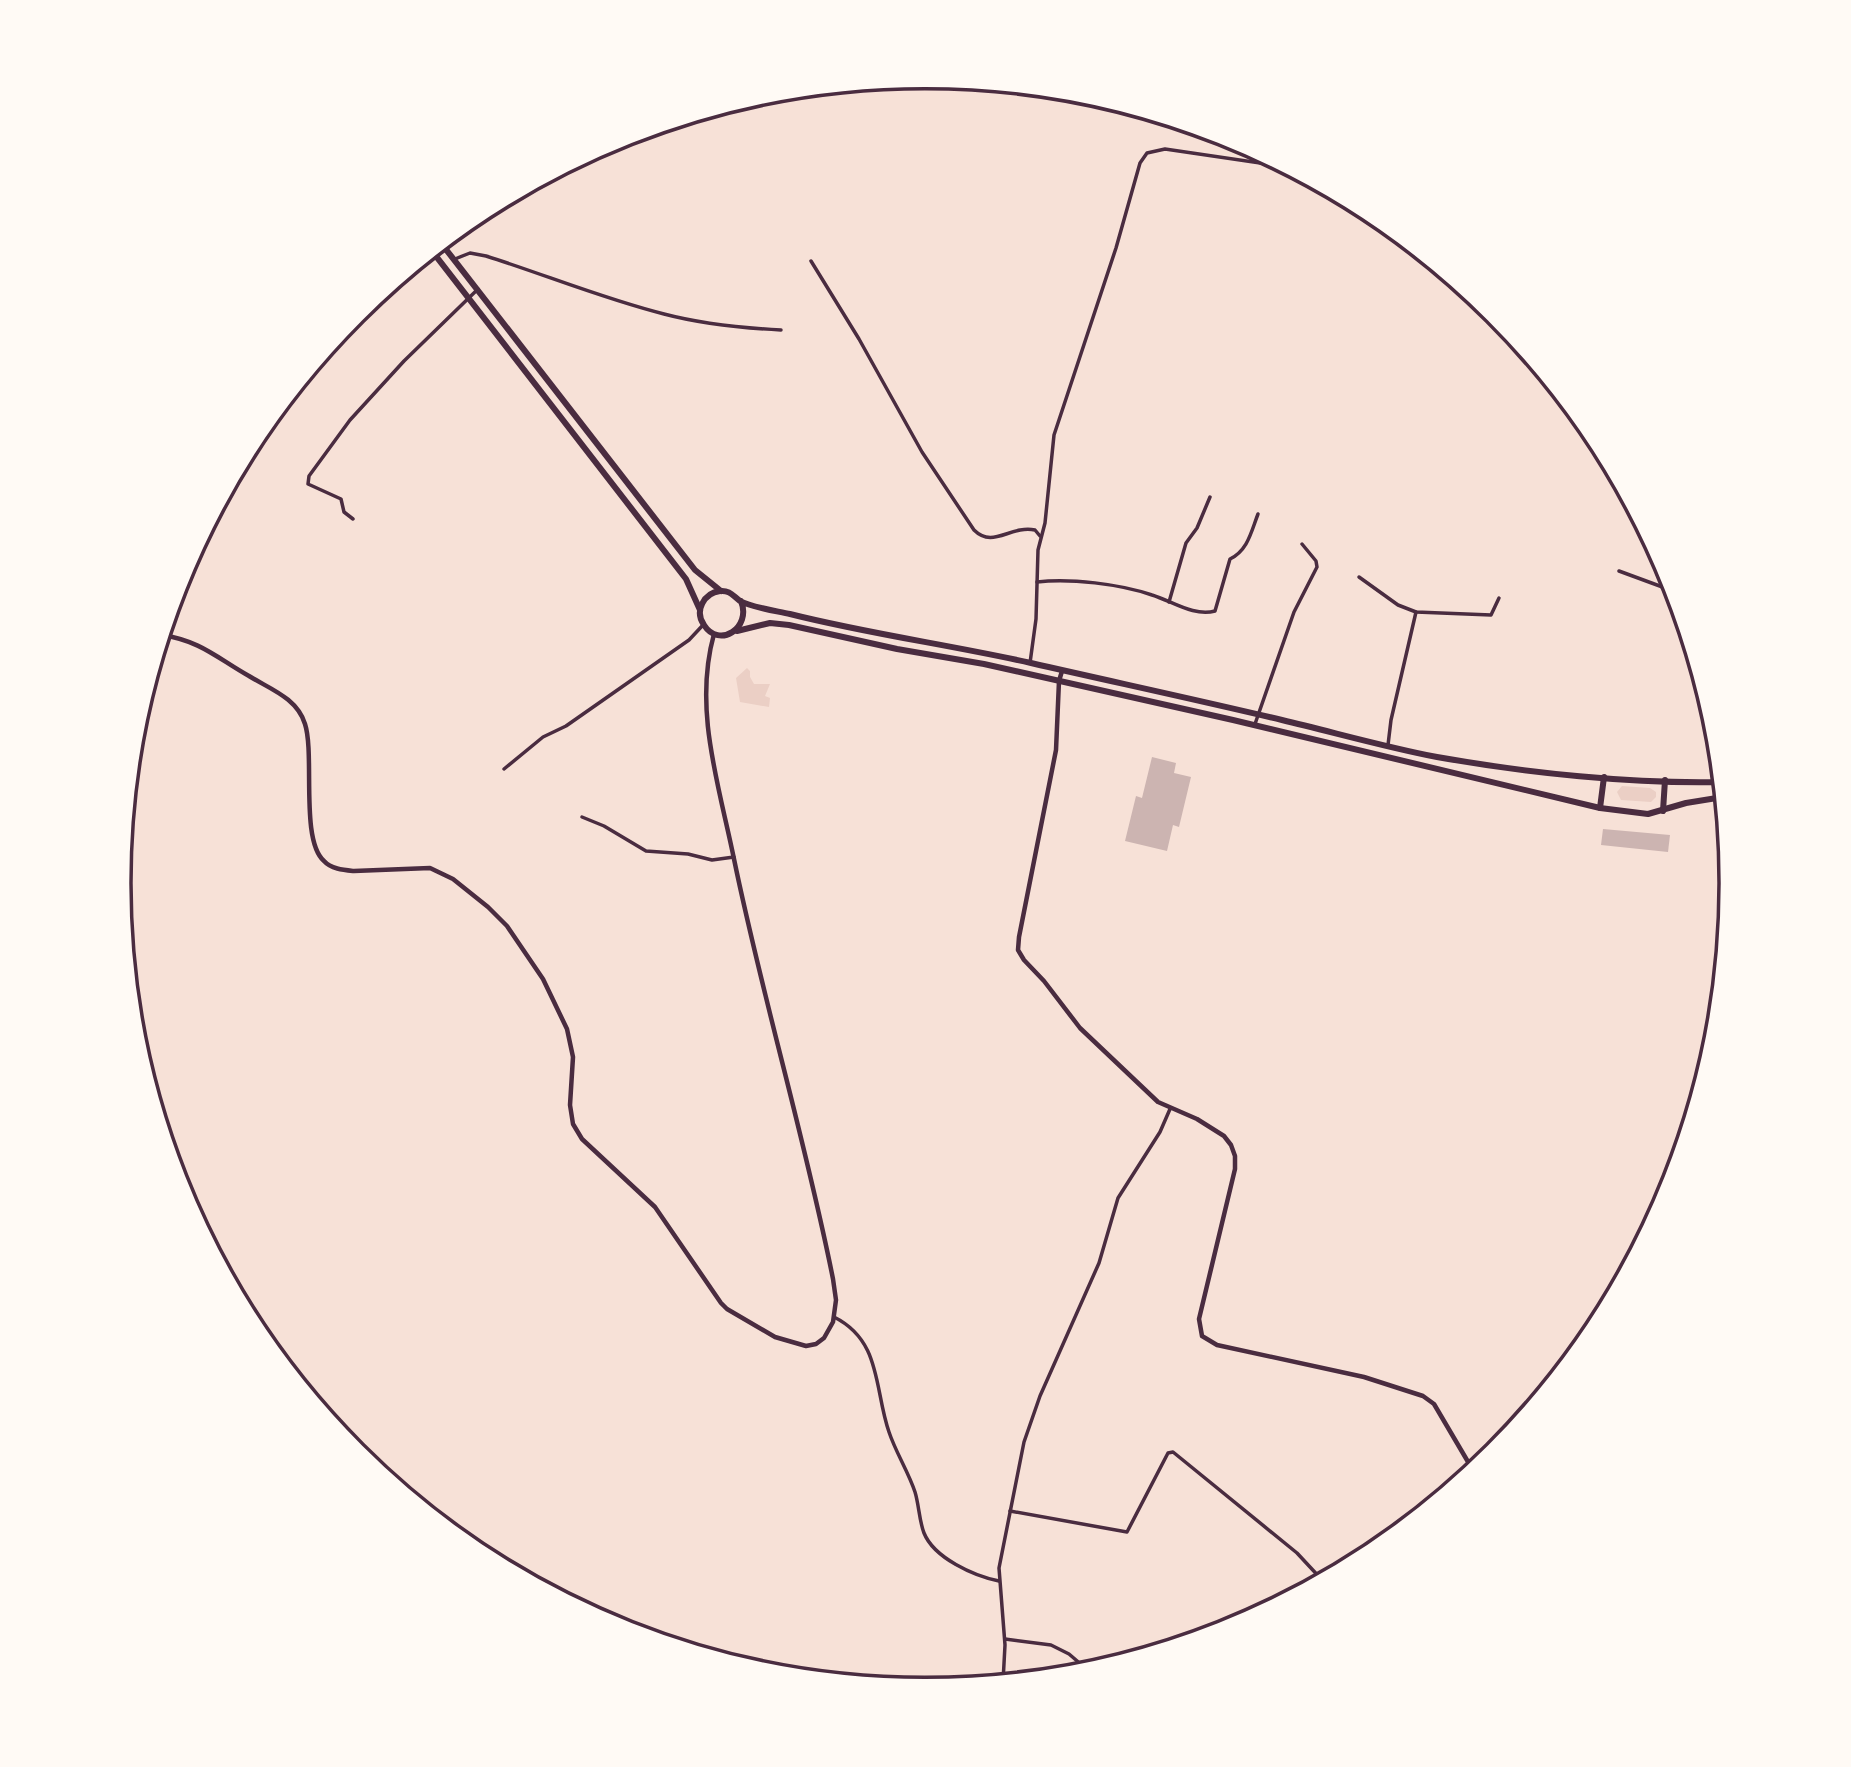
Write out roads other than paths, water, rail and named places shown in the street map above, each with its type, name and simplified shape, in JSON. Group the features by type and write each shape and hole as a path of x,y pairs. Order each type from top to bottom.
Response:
{"main road":[{"path":"447,250 695,570 721,591 734,595 741,601 791,615 1030,663 1437,756 1540,772 1713,782"},
{"path":"437,257 686,579 703,625 714,634 723,635 770,623 984,664 1255,725 1601,808 1648,814 1715,798"},
{"path":"700,612 708,596 721,591"},
{"path":"732,633 743,619 741,601"},
{"path":"1155,702 1157,692"},
{"path":"1434,767 1437,756"},
{"path":"1601,808 1604,777"},
{"path":"1663,811 1665,780"}],"street":[{"path":"1030,663 1036,619 1040,536 1045,523 1054,435 1116,248 1140,163 1147,153 1165,149 1258,163"},
{"path":"454,259 470,253 486,256 607,298 666,315 733,326 781,330"},
{"path":"811,261 859,339 922,452 974,530 987,538 995,538 1018,529 1035,530 1040,536"},
{"path":"353,519 344,512 341,499 308,484 309,477 349,420 468,296 478,289"},
{"path":"1169,602 1186,543 1197,528 1210,497"},
{"path":"1037,582 1070,581 1127,589 1197,611 1215,611 1230,559 1242,552 1246,546 1258,514"},
{"path":"1255,725 1294,612 1317,566 1302,544"},
{"path":"1619,571 1662,587"},
{"path":"1359,577 1398,605 1416,612 1491,615 1499,598"},
{"path":"1388,745 1391,720 1416,612"},
{"path":"504,769 543,737 566,726 689,640 703,625"},
{"path":"170,636 212,652 289,699 299,710 306,724 311,820 317,850 325,863 342,870 354,871 430,867 468,891 507,926 543,979 567,1029 573,1057 570,1105 573,1124 582,1139 655,1207 721,1303 775,1337 806,1346 816,1344 830,1329 836,1300 824,1234 747,924 711,757 705,691 706,670 714,634"},
{"path":"897,649 900,637"},
{"path":"1062,671 1059,681 1056,751 1018,950 1080,1028 1158,1102 1211,1127 1231,1145 1235,1168 1199,1319 1202,1336 1217,1345 1364,1377 1423,1396 1434,1404 1468,1463"},
{"path":"582,817 604,826 646,851 688,854 712,860 734,857"},
{"path":"1003,1673 1005,1639 999,1568 1024,1443 1040,1396 1099,1263 1118,1198 1160,1132 1170,1109"},
{"path":"834,1317 844,1321 860,1336 875,1365 888,1430 915,1493 925,1537 931,1546 949,1559 980,1576 999,1581"},
{"path":"1010,1511 1127,1532 1168,1452 1173,1452 1297,1553 1317,1574"},
{"path":"1005,1639 1024,1639 1051,1645 1079,1662"}]}
